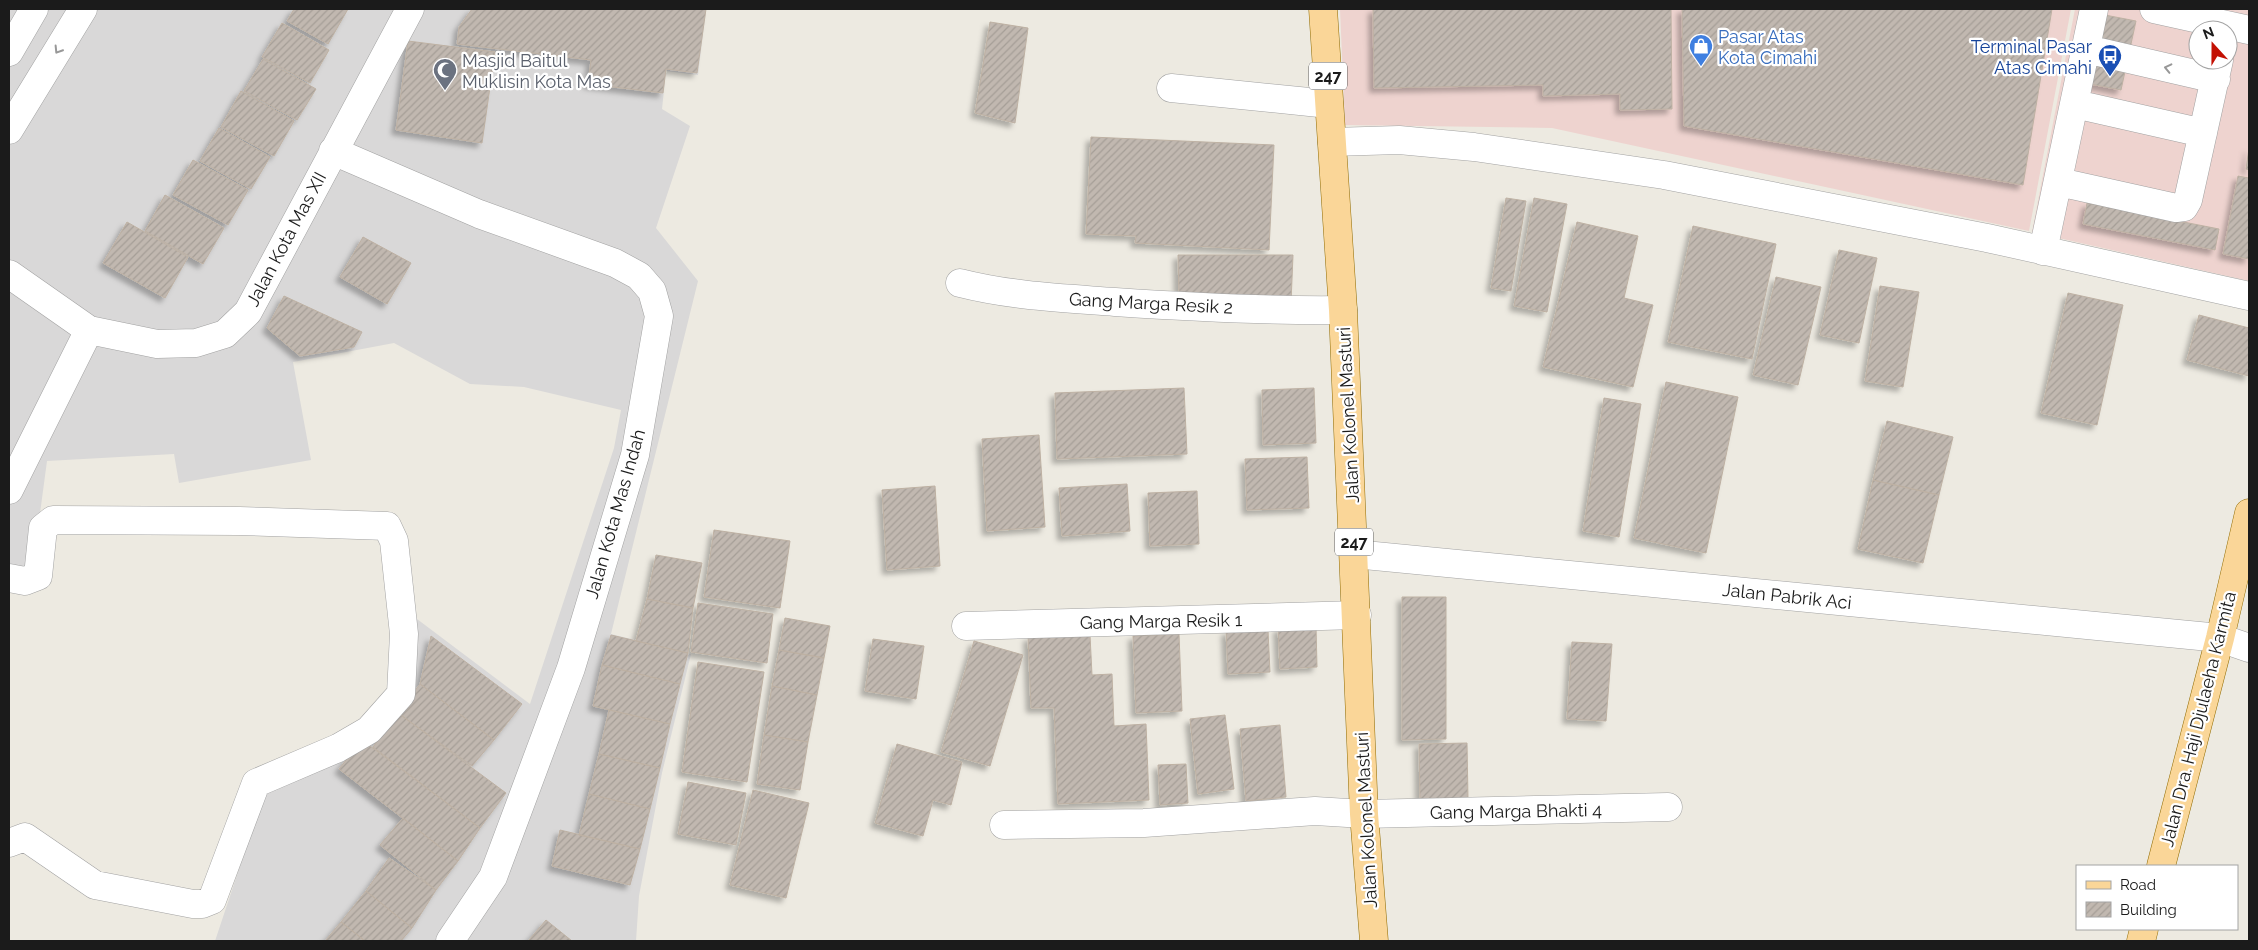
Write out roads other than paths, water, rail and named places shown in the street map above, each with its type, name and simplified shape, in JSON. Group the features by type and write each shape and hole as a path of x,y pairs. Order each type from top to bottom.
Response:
{"main road":[{"name":"Jalan Kolonel Masturi","path":"1323,9 1332,142 1338,310 1354,554 1364,814 1374,941"},
{"name":"Jalan Dra. Haji Djulaeha Karmita","path":"2161,865 2220,638 2249,512"}],"street":[{"path":"9,52 34,9"},
{"path":"9,130 84,9"},
{"name":"Jalan Kota Mas XII","path":"9,274 89,330 157,344 196,344 225,334 248,312 410,9"},
{"path":"2043,251 2094,9"},
{"path":"2154,9 2198,20"},
{"path":"2086,49 2188,65"},
{"path":"2059,182 2176,208 2184,207 2188,200 2217,70"},
{"path":"1171,88 1329,104"},
{"path":"2075,104 2203,133"},
{"path":"1332,142 1399,140 1474,146 1664,174 1987,238 2249,296"},
{"name":"Jalan Kota Mas Indah","path":"333,151 479,214 615,263 639,276 652,291 658,306 659,316 635,454 571,668 493,877 450,941"},
{"name":"Gang Marga Resik 2","path":"960,283 999,292 1074,299 1150,304 1338,310"},
{"path":"9,490 89,330"},
{"path":"9,578 26,581 38,576 43,528 53,520 239,521 387,526 394,541 404,634 401,694 369,730 338,748 256,783 212,900 202,904 192,904 95,885 25,837 9,843"},
{"name":"Jalan Pabrik Aci","path":"1354,554 2220,638 2249,648"},
{"name":"Gang Marga Resik 1","path":"966,626 1356,615"},
{"name":"Gang Marga Bhakti 4","path":"1004,825 1144,823 1316,811 1364,814 1668,807"}],"place":[{"name":"Pasar Atas Kota Cimahi","path":"1701,67"},
{"name":"Terminal Pasar Atas Cimahi","path":"2110,77"},
{"name":"Masjid Baitul Muklisin Kota Mas","path":"445,91"}]}
